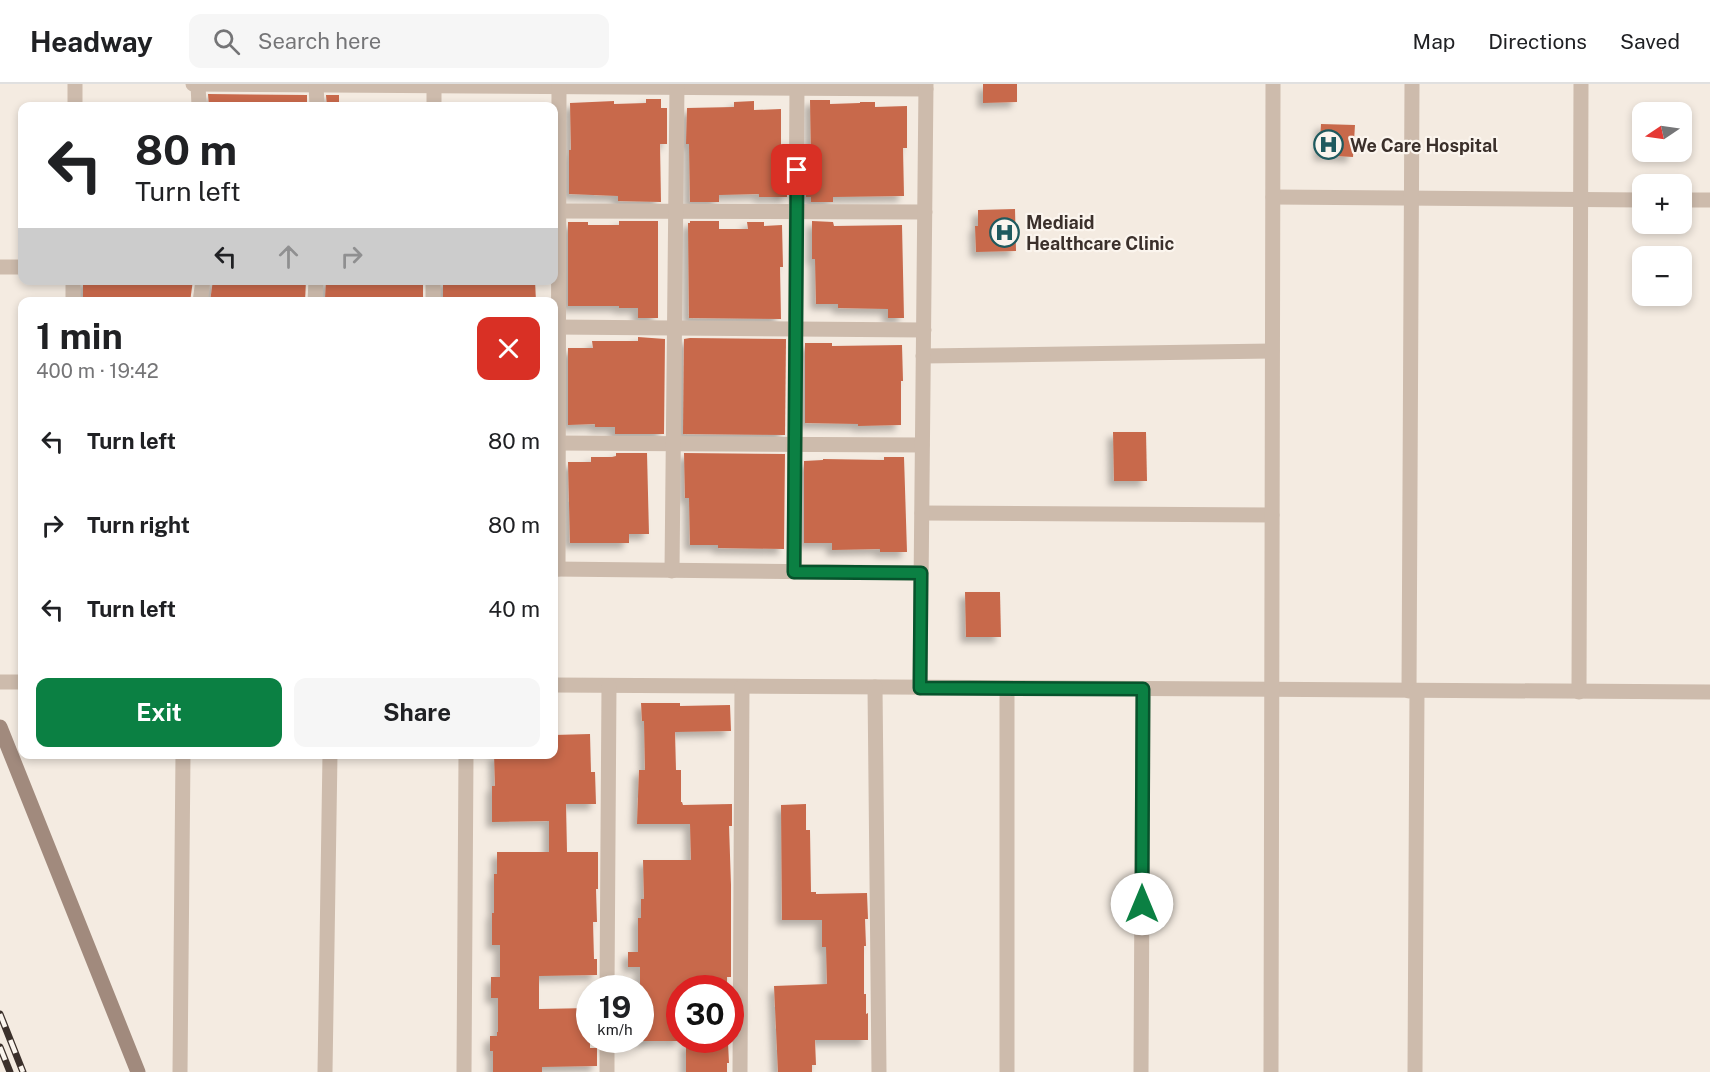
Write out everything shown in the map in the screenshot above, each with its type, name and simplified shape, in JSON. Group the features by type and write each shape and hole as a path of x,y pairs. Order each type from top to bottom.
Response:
{"main road":[{"path":"0,726 138,1072"}],"street":[{"path":"75,84 75,102"},
{"path":"193,84 926,86 920,688"},
{"path":"198,84 200,102"},
{"path":"316,84 317,102"},
{"path":"1271,1072 1273,84"},
{"path":"1413,84 1415,1072"},
{"path":"1579,692 1581,84"},
{"path":"434,85 434,102"},
{"path":"558,127 559,85"},
{"path":"672,571 676,86"},
{"path":"794,572 797,86"},
{"path":"1273,197 1632,200"},
{"path":"1692,200 1710,200"},
{"path":"558,210 925,212"},
{"path":"0,267 18,267"},
{"path":"558,327 924,330"},
{"path":"923,356 1272,351"},
{"path":"558,443 922,445"},
{"path":"922,513 1272,515"},
{"path":"558,569 921,573"},
{"path":"0,682 18,682"},
{"path":"558,686 1710,692"},
{"path":"607,975 609,686"},
{"path":"740,1072 742,687"},
{"path":"875,687 879,1072"},
{"path":"1007,688 1007,1072"},
{"path":"1141,1072 1143,689"},
{"path":"180,1072 183,759"},
{"path":"325,1072 330,759"},
{"path":"465,1072 466,759"},
{"path":"607,1053 607,1072"}],"building":[{"path":"983,84 1017,84 1017,102 983,103"},
{"path":"208,94 307,95 307,102 209,102"},
{"path":"326,95 339,95 339,102 327,102"},
{"path":"646,99 661,99 661,108 667,108 667,144 660,144 661,202 618,201 618,196 569,194 570,103 614,101 614,104 646,103"},
{"path":"810,100 830,100 830,104 875,102 875,107 907,106 907,148 903,148 904,196 833,197 833,202 811,202 811,197 806,197 806,156 811,156"},
{"path":"754,101 754,110 781,109 781,157 787,157 787,197 759,197 759,194 719,195 719,202 690,202 689,144 686,144 687,108 734,107 734,102"},
{"path":"1321,124 1355,125 1353,157 1319,155"},
{"path":"1015,209 1016,251 976,252 975,226 978,226 978,210"},
{"path":"619,221 658,221 658,318 638,318 638,308 568,306 568,222 588,222 588,225 619,225"},
{"path":"690,221 719,221 719,229 748,229 747,222 764,222 764,226 782,225 781,319 689,318 688,223"},
{"path":"812,221 833,222 834,226 902,225 904,318 888,318 888,309 838,308 838,304 816,304 815,259 812,259"},
{"path":"83,285 192,285 191,297 83,297"},
{"path":"212,285 306,285 305,297 211,297"},
{"path":"326,285 423,285 423,297 325,297"},
{"path":"443,285 535,285 536,297 443,297"},
{"path":"638,337 665,339 664,434 615,434 615,427 595,427 595,424 568,425 568,348 593,348 592,341 638,341"},
{"path":"684,339 786,339 785,435 683,434"},
{"path":"805,343 832,343 832,346 902,345 901,425 858,426 858,424 805,423"},
{"path":"1113,432 1146,432 1147,481 1114,481"},
{"path":"616,453 647,453 649,534 629,534 629,543 570,543 568,462 591,462 591,457 612,457 616,456"},
{"path":"684,453 785,454 784,549 718,548 718,545 690,545 689,498 685,498"},
{"path":"884,457 904,457 907,552 880,552 880,549 832,550 832,543 804,543 804,461 884,460"},
{"path":"965,592 1000,592 1001,637 966,637"},
{"path":"641,703 680,703 680,706 730,705 731,731 675,732 676,770 681,770 681,802 683,805 732,804 732,826 729,826 731,975 666,975 666,1041 654,1041 654,975 640,975 640,967 628,967 628,952 638,952 638,918 641,918 641,899 644,899 643,860 691,860 690,824 637,824 639,770 645,770 644,721 642,721"},
{"path":"590,734 591,772 595,772 596,804 566,804 567,852 598,852 597,922 593,922 597,975 539,976 539,1009 576,1008 576,1053 597,1053 597,1066 542,1067 542,1072 493,1072 490,1036 497,1036 498,1032 498,998 491,998 491,977 500,977 500,945 492,945 494,874 497,874 497,852 549,852 549,821 492,822 494,759 558,759 558,735"},
{"path":"806,804 806,830 810,830 811,892 816,892 816,894 867,893 864,994 866,994 866,1014 868,1013 868,1040 815,1040 816,1065 812,1065 812,1072 778,1072 774,986 827,984 826,947 822,947 822,920 782,920 781,805"},
{"path":"686,1053 728,1053 727,1072 686,1072"}],"railway":[{"path":"0,1014 23,1072"},
{"path":"0,1047 10,1072"}],"place":[{"name":"We Care Hospital","path":"1329,145"},
{"name":"Mediaid Healthcare Clinic","path":"1005,232"}],"route":[{"path":"797,170 794,572 921,573 920,688 1143,689 1142,904"}]}
